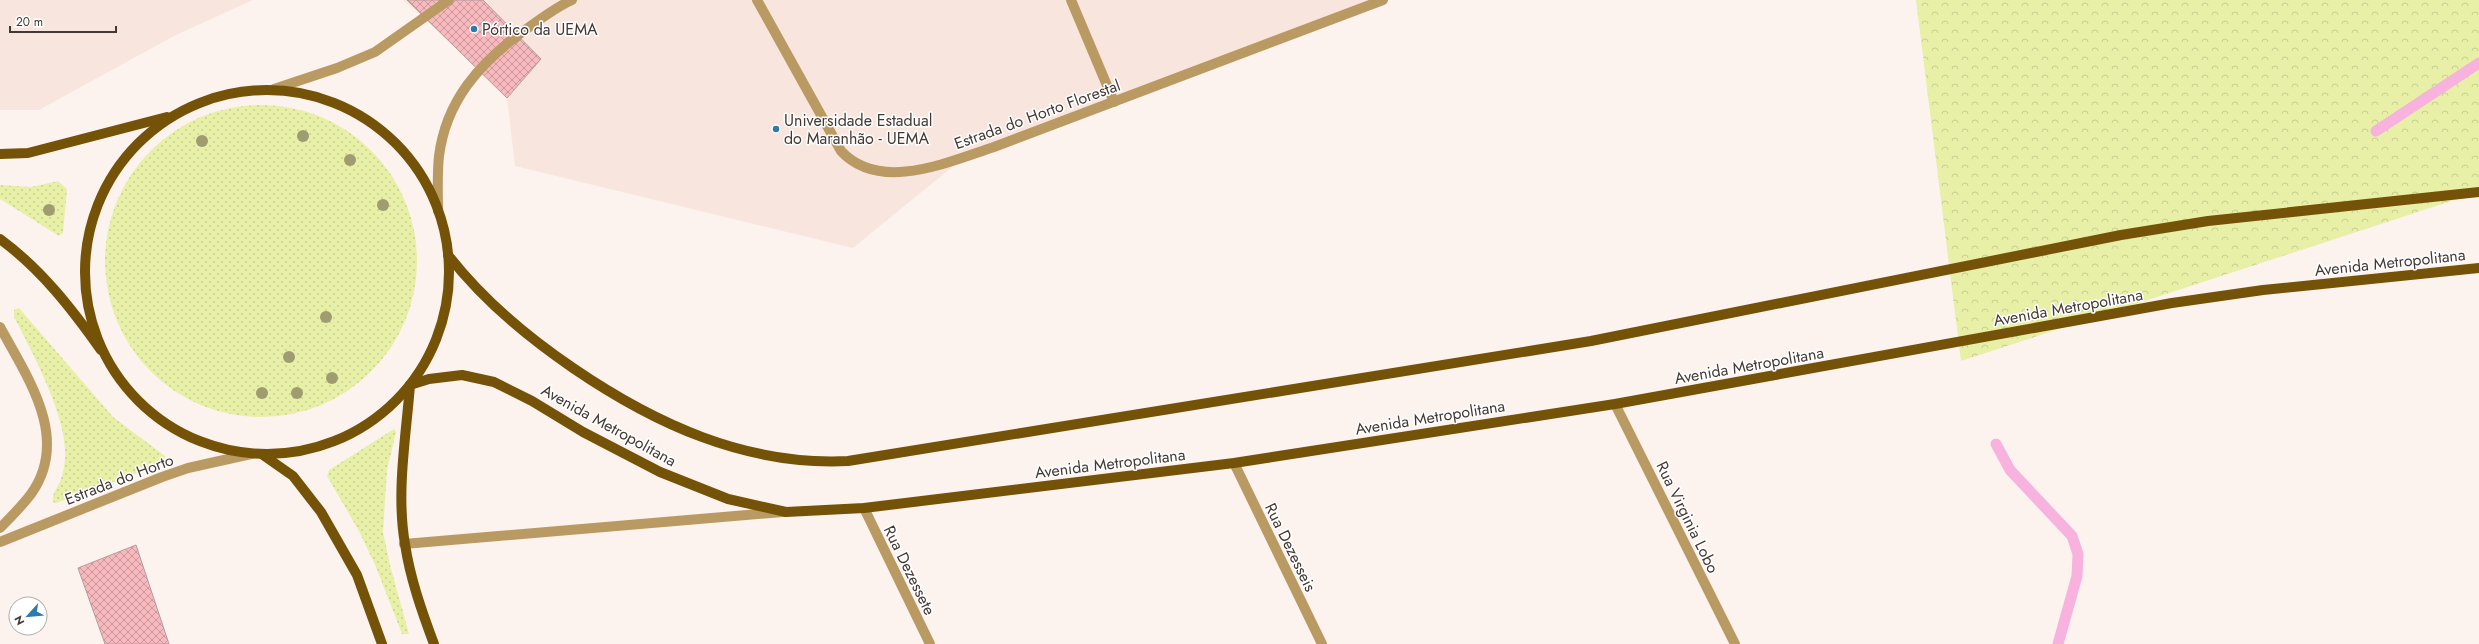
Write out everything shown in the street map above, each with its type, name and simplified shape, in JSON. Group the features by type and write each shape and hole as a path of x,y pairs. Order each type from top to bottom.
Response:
{"main road":[{"path":"0,154 28,153 170,116 194,104 220,95 247,90 274,89 305,94 337,104 370,122 399,146 422,177 438,211 448,255 447,300 434,340 410,385 394,403 367,426 334,442 300,452 263,455 251,454 207,444 166,424 132,394 76,314 28,262 0,239"},
{"path":"111,365 95,324 86,287 90,229 111,176 137,143 170,116"},
{"name":"Avenida Metropolitana","path":"448,255 469,282 521,329 560,359 632,406 655,418 732,447 762,456 821,462 848,461 1591,340 2121,235 2208,221 2479,192"},
{"name":"Avenida Metropolitana","path":"410,385 430,379 462,375 494,382 532,401 583,432 660,472 728,499 786,512 864,508 1234,463 1615,404 2172,303 2263,290 2479,268"},
{"path":"410,385 403,480 404,544 412,575 434,644"},
{"path":"263,455 293,476 322,512 357,574 382,644"}],"street":[{"path":"274,89 337,68 375,52 449,0"},
{"path":"438,211 439,156 447,123 458,98 474,73 497,51 560,6 572,0"},
{"name":"Estrada do Horto Florestal","path":"757,0 840,151 859,166 872,171 894,172 951,161 994,148 1383,0"},
{"path":"1071,0 1114,102"},
{"path":"0,327 40,404 47,428 47,451 42,471 32,493 0,528"},
{"name":"Rua Virginia Lobo","path":"1615,404 1735,644"},
{"name":"Estrada do Horto","path":"0,542 162,477 188,468 251,454"},
{"name":"Rua Dezesseis","path":"1234,463 1322,644"},
{"name":"Rua Dezessete","path":"864,508 930,644"},
{"path":"404,544 786,512"}],"shaded area":[{"path":"0,0 253,0 174,36 39,110 0,110"},
{"name":"Universidade Estadual do Maranhão - UEMA","path":"403,0 1381,0 967,155 853,248 515,166 506,89"}],"green space":[{"path":"1916,0 2479,0 2479,192 1961,361"},
{"path":"246,105 276,105 306,111 335,123 348,131 372,150 391,174 405,201 411,216 414,230 417,246 417,276 414,292 411,306 405,321 391,348 372,372 348,391 335,399 306,411 276,417 246,417 216,411 187,399 162,382 150,372 140,360 123,335 111,306 105,276 105,246 111,216 123,187 140,162 150,150 162,140 187,123 216,111"},
{"path":"58,181 67,189 63,233 59,236 0,199 0,185 31,187"},
{"path":"19,308 113,417 165,456 165,463 56,503 53,502 54,493 63,472 65,453 63,433 59,416 46,381 14,317 14,310"},
{"path":"394,429 396,432 387,470 383,532 390,565 409,634 402,634 376,567 359,531 327,476 329,470"}],"building":[{"name":"Pórtico da UEMA","path":"407,0 483,0 541,59 507,98"},
{"path":"136,545 169,644 105,644 78,568"}],"waterway":[{"path":"2376,131 2479,63"},
{"path":"1996,444 2010,470 2072,536 2078,554 2077,576 2058,644"}],"place":[{"name":"Pórtico da UEMA","path":"474,29"},
{"name":"Universidade Estadual do Maranhão - UEMA","path":"776,129"}]}
